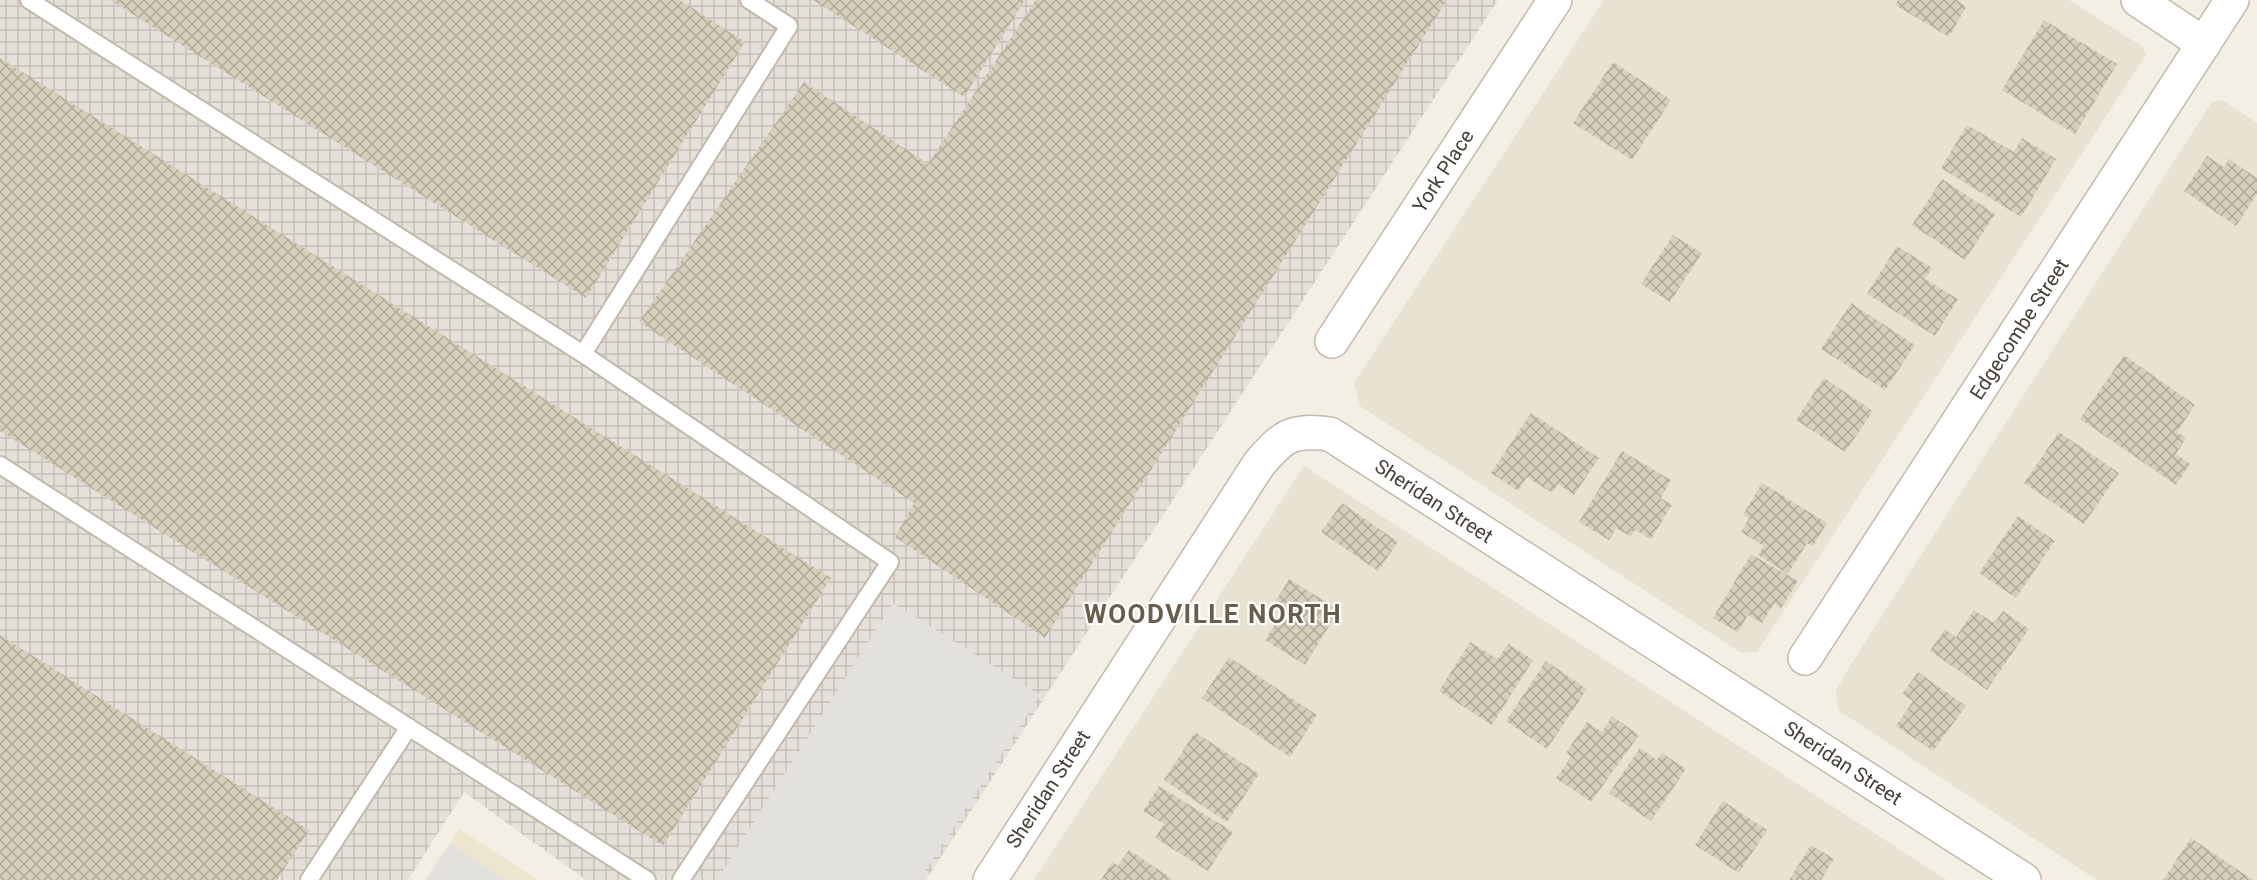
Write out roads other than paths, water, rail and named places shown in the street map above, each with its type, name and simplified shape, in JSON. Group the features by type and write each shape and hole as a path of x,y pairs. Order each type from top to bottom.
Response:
{"street":[{"name":"York Place","path":"1332,341 1555,0"},
{"path":"2138,0 2204,44"},
{"name":"Edgecombe Street","path":"1805,658 2232,0"},
{"name":"Sheridan Street","path":"990,880 1259,464 1278,441 1298,433 1330,434 2024,880"}],"lane":[{"path":"28,0 582,354 890,562 681,880"},
{"path":"582,354 789,26 749,0"},
{"path":"3,472 647,880"},
{"path":"309,880 409,728"}],"district":[{"name":"WOODVILLE NORTH","path":"1213,614"}]}
